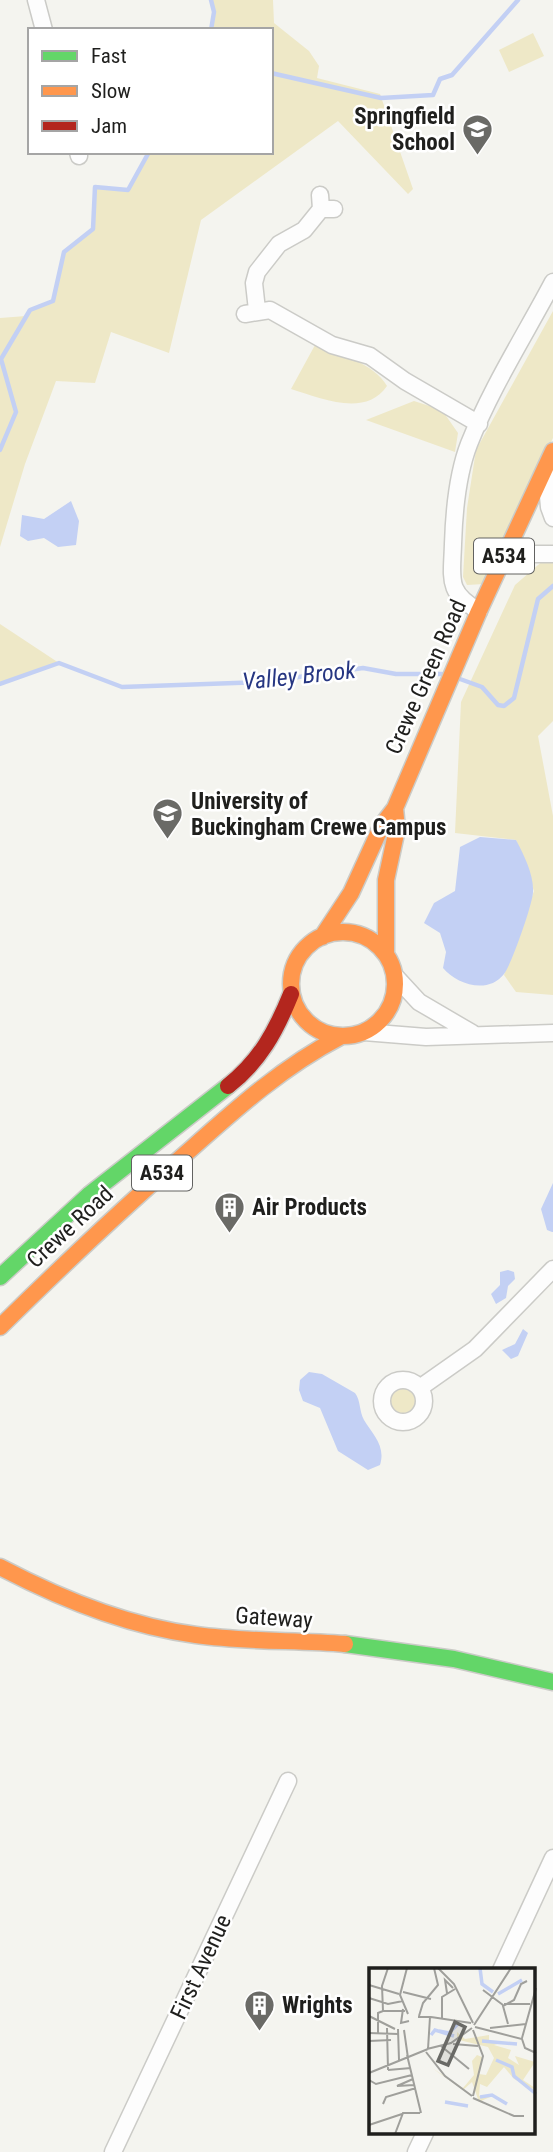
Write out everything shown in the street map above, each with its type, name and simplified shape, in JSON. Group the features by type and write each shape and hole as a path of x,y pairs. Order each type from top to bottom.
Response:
{"main road":[{"name":"Crewe Green Road","path":"322,937 351,892 382,825 395,808 502,561 550,458"},
{"name":"Crewe Green Road","path":"386,955 386,880 397,829 395,808"},
{"name":"A534","path":"291,994 290,980 298,960 322,937 343,932 361,934 386,955 395,976"},
{"path":"364,1032 384,1017 390,1007 395,976"},
{"path":"291,994 301,1014 312,1027 340,1037"},
{"name":"Crewe Road","path":"0,1276 90,1194 252,1066 277,1029 291,994"},
{"name":"A534","path":"340,1037 364,1032"},
{"name":"Crewe Road","path":"0,1327 146,1187 237,1108 302,1057 340,1037"},
{"name":"Gateway","path":"0,1567 101,1610 194,1635 353,1645 513,1671 553,1682"}],"street":[{"path":"36,0 43,28"},
{"path":"325,204 304,230 279,244 257,272 251,312 270,310 332,345 370,356 405,381 479,424"},
{"path":"480,611 461,600 452,583 459,484 469,443 553,282"},
{"path":"550,458 549,507 553,518"},
{"path":"502,561 529,554 553,554"},
{"path":"395,976 419,1002 472,1033"},
{"path":"364,1032 426,1037 472,1033 490,1037 553,1034"},
{"path":"421,1387 475,1349 553,1269"},
{"name":"First Avenue","path":"113,2152 288,1781"},
{"path":"502,1968 553,1858"},
{"path":"416,2152 425,2134"}],"shaded area":[{"path":"211,0 273,0 274,23 309,51 319,66 317,78 380,94 413,189 408,194 338,121 201,220 169,353 111,332 95,383 56,381 25,464 0,547 0,318 26,316 30,310 53,301 64,252 93,228 95,187 128,190 148,154 273,154 273,28 211,28 214,12"},
{"path":"533,33 544,56 509,72 499,50"},
{"path":"553,311 553,438 484,584 467,585 463,577 467,508 476,450"},
{"path":"315,345 365,365 387,386 378,396 355,403 342,403 291,389"},
{"path":"414,401 442,410 458,433 455,452 366,420"},
{"path":"545,559 553,560 553,721 538,736 553,816 553,995 516,992 504,975 534,891 516,840 455,833 461,702 515,585"},
{"path":"0,624 59,663 0,684"},
{"path":"403,1380 418,1386 424,1401 418,1416 403,1422 388,1416 382,1401 388,1386"}],"water":[{"path":"71,501 79,521 76,545 58,547 44,538 28,541 20,536 22,515 44,519"},
{"path":"480,837 516,840 533,886 526,921 507,969 497,980 481,986 456,979 443,968 446,952 440,933 424,923 434,903 455,891 460,847"},
{"path":"553,1183 552,1232 547,1230 541,1209"},
{"path":"500,1272 514,1272 515,1279 508,1286 506,1298 496,1304 491,1294 500,1285"},
{"path":"523,1329 528,1333 518,1356 511,1359 502,1350 515,1344"},
{"path":"309,1372 322,1374 355,1393 364,1420 380,1446 380,1465 368,1470 338,1451 320,1408 303,1401 299,1390 300,1380"}],"waterway":[{"path":"211,0 214,12 211,28"},
{"path":"273,73 381,98 433,95 440,79 452,75 518,0"},
{"path":"0,450 16,412 1,359 30,310 53,301 64,252 93,229 95,187 128,190 148,154"},
{"name":"Valley Brook","path":"460,679 482,687 498,705 504,706 514,698 538,599 553,586"},
{"name":"Valley Brook","path":"0,684 59,663 122,687 263,682 363,668 396,674 442,674"}],"traffic: fast":[{"path":"0,1277 90,1194 228,1086"},
{"path":"345,1644 454,1659 553,1682"}],"traffic: slow":[{"path":"322,937 351,893 382,825 395,808 479,611 553,451"},
{"path":"386,955 386,880 397,829 395,808"},
{"path":"343,932 363,936 380,947 391,964 395,984 391,1004 380,1021 363,1032 343,1036 323,1032 306,1021 295,1004 291,984 295,964 306,947 323,936 343,932"},
{"path":"0,1327 118,1214 226,1118 281,1074 340,1037"},
{"path":"0,1567 95,1610 170,1631 233,1639 345,1644"}],"traffic: jam":[{"path":"228,1086 258,1056 291,994"}],"place":[{"name":"Springfield School","path":"478,156"},
{"name":"University of Buckingham Crewe Campus","path":"168,841"},
{"name":"Air Products","path":"229,1234"},
{"name":"Wrights","path":"259,2032"}]}
